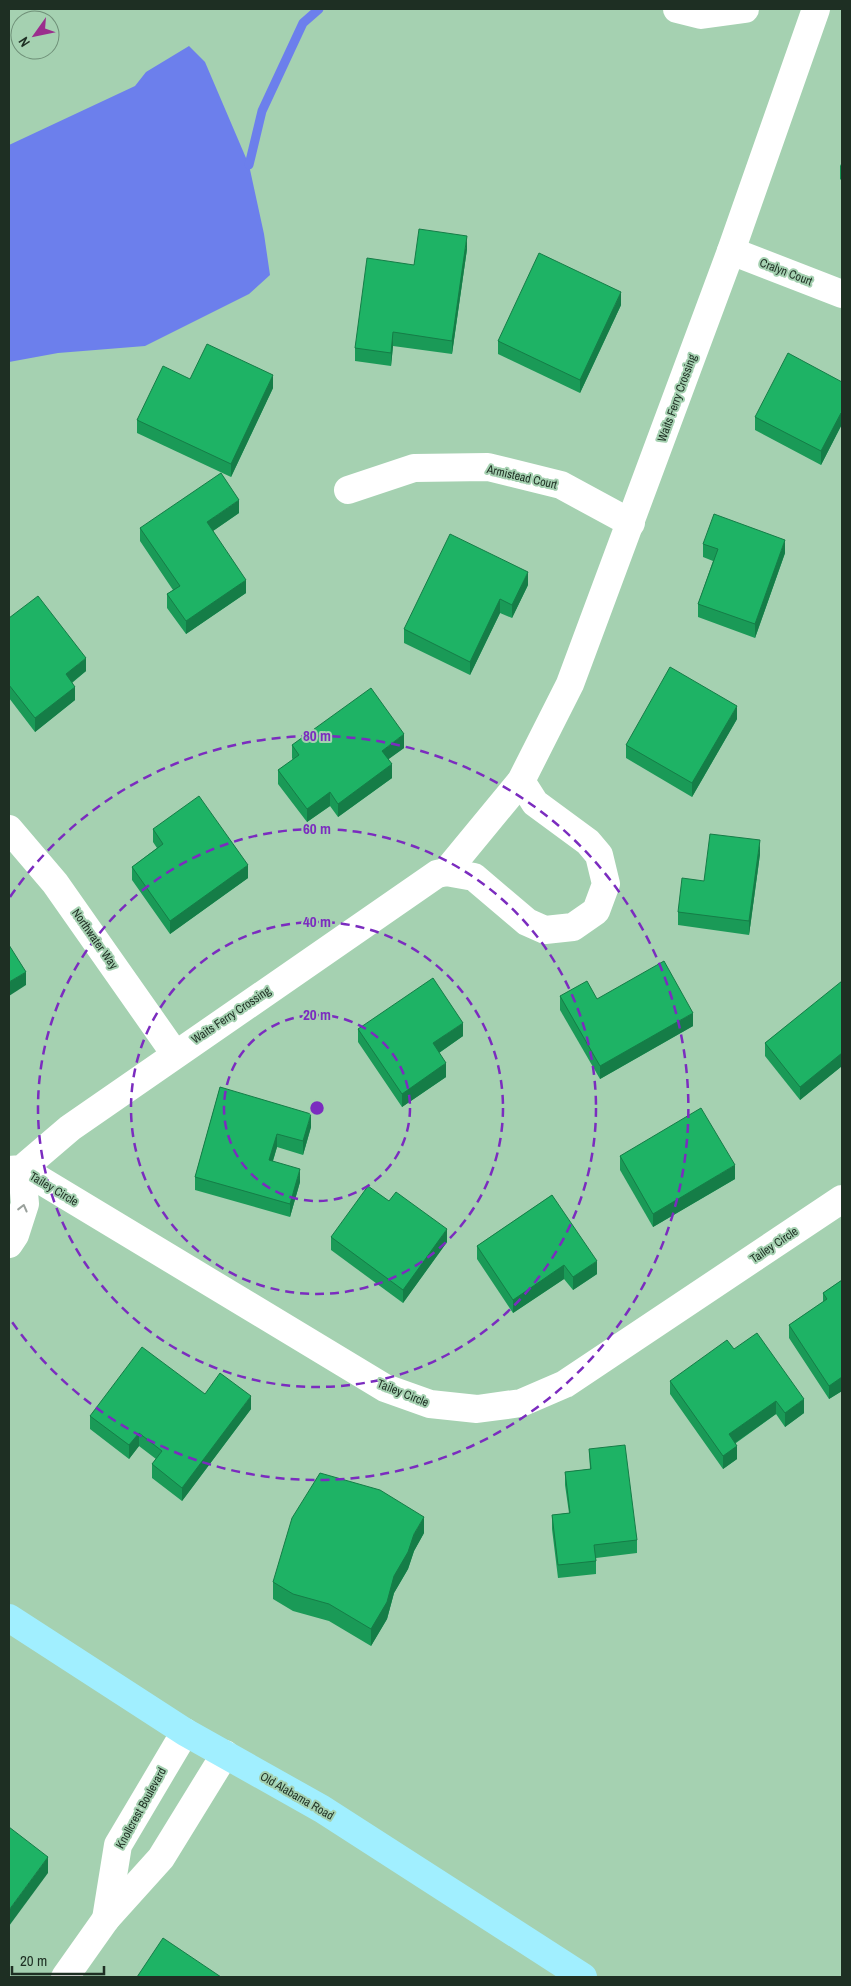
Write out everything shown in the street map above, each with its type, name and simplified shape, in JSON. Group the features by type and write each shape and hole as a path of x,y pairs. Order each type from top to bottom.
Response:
{"main road":[{"name":"Old Alabama Road","path":"9,1618 185,1732 322,1809 583,1977"}],"street":[{"path":"677,9 701,15 745,9"},
{"name":"Waits Ferry Crossing","path":"16,1170 70,1128 175,1054 437,874 446,872 521,781 570,684 731,251 814,9"},
{"name":"Cralyn Court","path":"731,251 842,294"},
{"name":"Armistead Court","path":"348,490 414,468 488,467 561,485 631,523"},
{"path":"446,872 474,877 527,922 545,930 573,928 596,911 606,884 599,855 588,842 536,803 521,781"},
{"name":"Northwater Way","path":"9,829 55,884 175,1054"},
{"path":"9,1244 15,1235 25,1204 16,1170"},
{"name":"Tailey Circle","path":"16,1170 385,1388 430,1404 477,1410 522,1403 566,1384 842,1199"},
{"name":"Knollcrest Boulevard","path":"106,1920 118,1845 185,1732"},
{"name":"Knollcrest Boulevard","path":"65,1977 106,1920 161,1858 224,1754"}],"water":[{"path":"189,46 205,62 249,165 264,234 270,275 249,294 145,346 58,353 9,362 9,145 135,86 146,72"}],"building":[{"path":"419,229 467,236 452,341 393,332 391,353 355,348 367,258 414,265"},
{"path":"539,253 621,292 580,380 498,341"},
{"path":"207,344 273,375 231,464 137,420 163,366 190,379"},
{"path":"788,353 842,382 842,414 821,451 755,417"},
{"path":"221,473 239,500 207,522 246,580 186,621 167,594 180,586 140,528"},
{"path":"714,514 785,540 755,624 698,604 718,549 703,544"},
{"path":"450,534 528,572 512,605 500,599 470,662 404,629"},
{"path":"38,596 86,658 66,674 75,687 35,718 9,685 9,618"},
{"path":"670,667 737,706 692,783 626,745"},
{"path":"371,688 404,734 382,751 392,764 338,804 330,792 307,809 278,770 299,755 292,745"},
{"path":"199,796 248,865 170,921 132,867 163,844 153,829"},
{"path":"710,834 760,840 749,921 678,912 682,878 704,881"},
{"path":"9,945 26,972 9,982"},
{"path":"664,961 693,1013 600,1066 560,996 587,981 597,999"},
{"path":"433,978 463,1023 433,1043 446,1063 402,1094 358,1029"},
{"path":"842,981 842,1053 800,1087 765,1043"},
{"path":"220,1087 311,1114 303,1141 277,1134 269,1160 300,1169 290,1204 195,1177"},
{"path":"701,1108 735,1165 653,1214 620,1156"},
{"path":"368,1186 389,1201 396,1192 447,1229 403,1290 331,1237"},
{"path":"552,1195 597,1261 573,1277 564,1265 513,1300 477,1246"},
{"path":"842,1280 842,1377 829,1386 789,1325 827,1299 823,1293"},
{"path":"757,1333 804,1399 785,1413 776,1401 729,1434 737,1446 723,1456 670,1381 727,1340 734,1349"},
{"path":"142,1347 205,1394 220,1373 251,1396 182,1488 152,1464 162,1451 139,1433 129,1445 90,1416"},
{"path":"625,1445 637,1540 594,1545 596,1561 558,1565 552,1515 570,1513 565,1472 591,1469 589,1449"},
{"path":"320,1473 380,1490 424,1517 414,1534 408,1552 394,1576 387,1602 371,1629 329,1604 293,1594 273,1582 292,1518"},
{"path":"9,1827 48,1857 9,1910"},
{"path":"163,1938 221,1977 137,1977"}],"waterway":[{"path":"249,165 262,111 303,23 319,9"}]}
